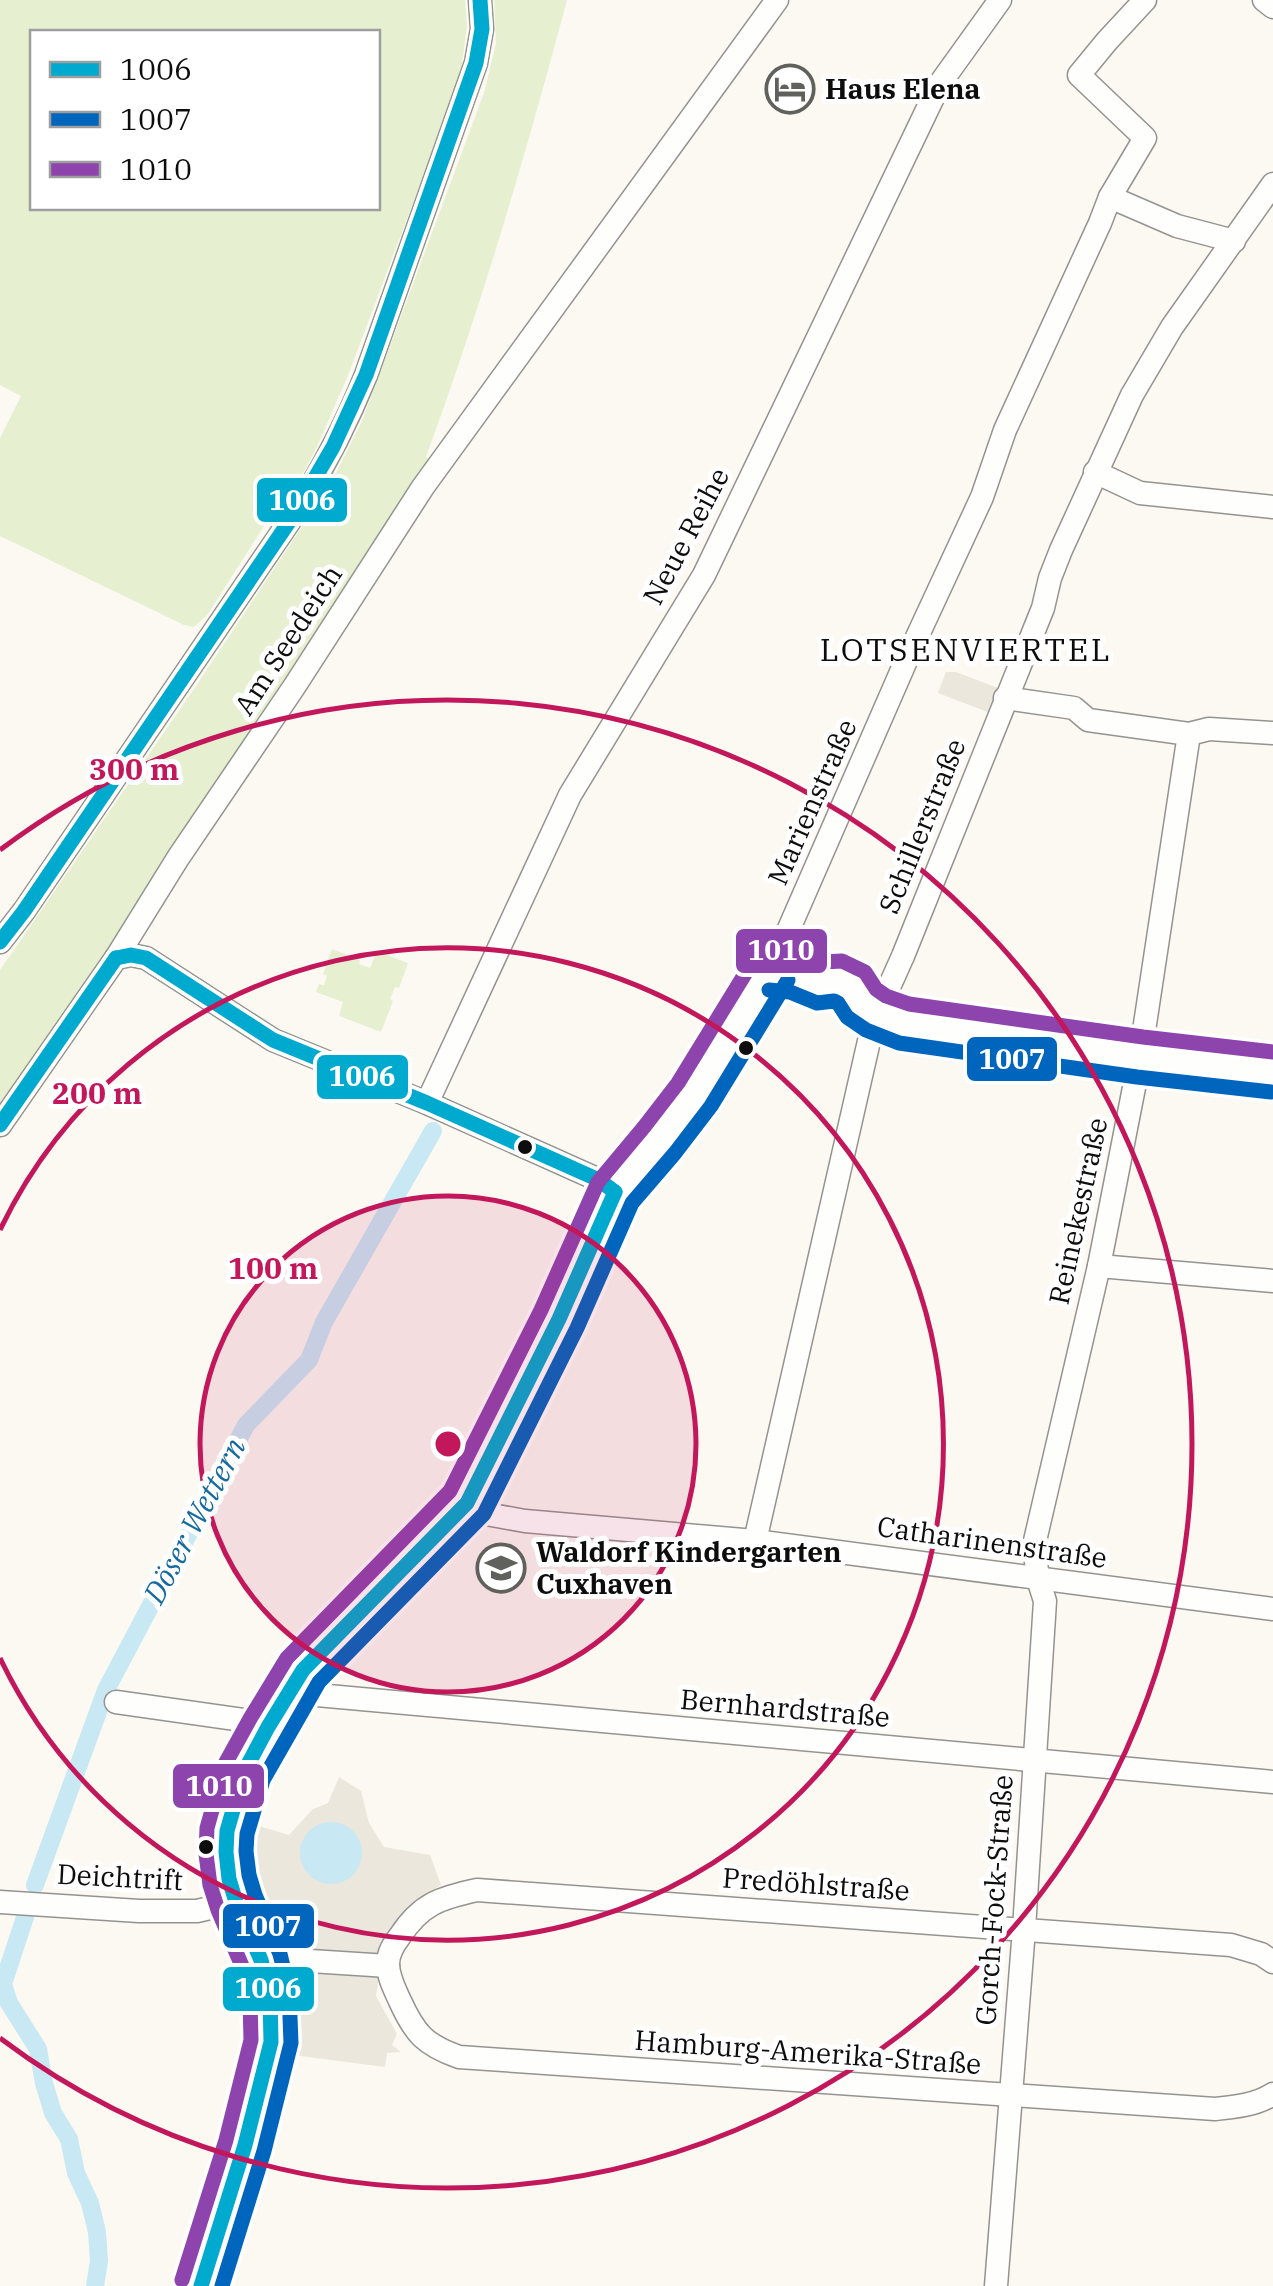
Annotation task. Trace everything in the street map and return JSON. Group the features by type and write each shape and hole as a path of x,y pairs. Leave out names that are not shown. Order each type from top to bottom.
{"street":[{"path":"0,942 293,516 331,453 366,375 476,64 482,28 480,0"},
{"name":"Am Seedeich","path":"0,1125 116,958 423,488 777,0"},
{"name":"Neue Reihe","path":"427,1103 570,795 704,575 936,92 1000,0"},
{"name":"Marienstraße","path":"201,2286 245,2145 271,2042 270,1996 261,1960 229,1879 227,1831 244,1772 268,1726 315,1656 467,1503 559,1319 615,1192 695,1094 772,970 905,662 982,497 1005,430 1110,197 1145,138 1079,74 1145,0"},
{"path":"1264,0 1273,7"},
{"name":"Schillerstraße","path":"755,1541 864,1064 869,1008 904,956 1043,608 1061,550 1132,395 1172,328 1234,241 1264,218 1273,184"},
{"path":"1110,197 1177,226 1234,241"},
{"path":"1096,472 1140,492 1273,506"},
{"path":"1005,698 1074,708 1088,720 1189,734 1209,729 1273,733"},
{"name":"Reinekestraße","path":"1038,1579 1034,1545 1099,1266 1140,1057 1189,734"},
{"path":"116,958 146,958 273,1040 427,1103 599,1180 615,1192"},
{"path":"772,970 795,972 821,983 837,980 853,988 869,1008 904,1024 1273,1072"},
{"path":"1099,1266 1273,1281"},
{"name":"Catharinenstraße","path":"467,1503 486,1514 524,1521 755,1541 1273,1609"},
{"name":"Gorch-Fock-Straße","path":"996,2286 1045,1601 1038,1579"},
{"name":"Bernhardstraße","path":"296,1681 317,1695 1273,1782"},
{"path":"116,1702 268,1726"},
{"name":"Predöhlstraße","path":"388,1966 390,1950 410,1920 426,1906 476,1890 1231,1945 1273,1962"},
{"name":"Deichtrift","path":"0,1902 196,1911 236,1902"},
{"path":"261,1960 388,1966"},
{"name":"Hamburg-Amerika-Straße","path":"388,1966 408,2018 418,2032 433,2048 460,2057 1215,2109 1240,2106 1273,2094"}],"green space":[{"path":"0,0 465,0 467,25 462,65 349,373 300,479 273,512 208,614 194,627 0,536 0,438 21,396 0,385"},
{"path":"494,0 567,0 502,230 426,457 434,461 0,1108 0,970 331,483 362,421 484,93 496,43"},
{"path":"332,949 370,968 377,951 408,963 399,988 395,987 390,999 393,1001 381,1032 339,1016 343,1002 316,992 319,984 324,985 327,976 323,974"}],"shaded area":[{"path":"946,672 998,688 990,713 938,693"},
{"path":"339,1777 361,1791 369,1823 384,1847 430,1855 441,1885 411,1905 386,1933 376,1996 397,2034 392,2045 401,2052 387,2053 385,2067 285,2054 291,1989 281,1988 240,1878 243,1826 252,1824 289,1835 313,1809 328,1803"}],"water":[{"path":"331,1822 353,1831 362,1853 353,1875 331,1884 309,1875 300,1853 309,1831"}],"waterway":[{"name":"Döser Wettern","path":"35,1885 106,1690 246,1425 309,1360 324,1322 433,1131"},
{"name":"Döser Wettern","path":"26,1914 3,1984 9,2003 38,2049 53,2113 69,2139 76,2173 90,2203 99,2261 95,2286"}],"transit line":[{"name":"1006","path":"0,942 293,516 333,447 366,375 476,63 482,29 480,0"},
{"name":"1010","path":"182,2280 226,2140 251,2040 250,1999 242,1966 210,1885 206,1854 207,1828 225,1764 287,1658 450,1491 541,1310 598,1182 678,1083 756,956 773,950 799,952 823,962 842,961 865,972 886,996 909,1004 1273,1052"},
{"name":"1006","path":"116,958 146,958 273,1040 427,1103 599,1180 615,1192"},
{"name":"1006","path":"0,1125 116,958"},
{"name":"1007","path":"222,2286 264,2151 291,2043 289,1991 280,1954 255,1895 246,1851 263,1780 319,1682 484,1514 577,1328 632,1203 711,1106 788,980"},
{"name":"1007","path":"769,990 790,992 817,1003 834,1001 847,1017 866,1030 899,1043 1271,1092"},
{"name":"1006","path":"201,2286 245,2145 271,2042 270,1996 261,1960 236,1902 226,1852 227,1831 244,1772 303,1670 467,1503 559,1319 615,1192"}],"place":[{"name":"Haus Elena","path":"790,89"},
{"name":"Waldorf Kindergarten Cuxhaven","path":"501,1568"}],"district":[{"name":"LOTSENVIERTEL","path":"966,650"}]}
